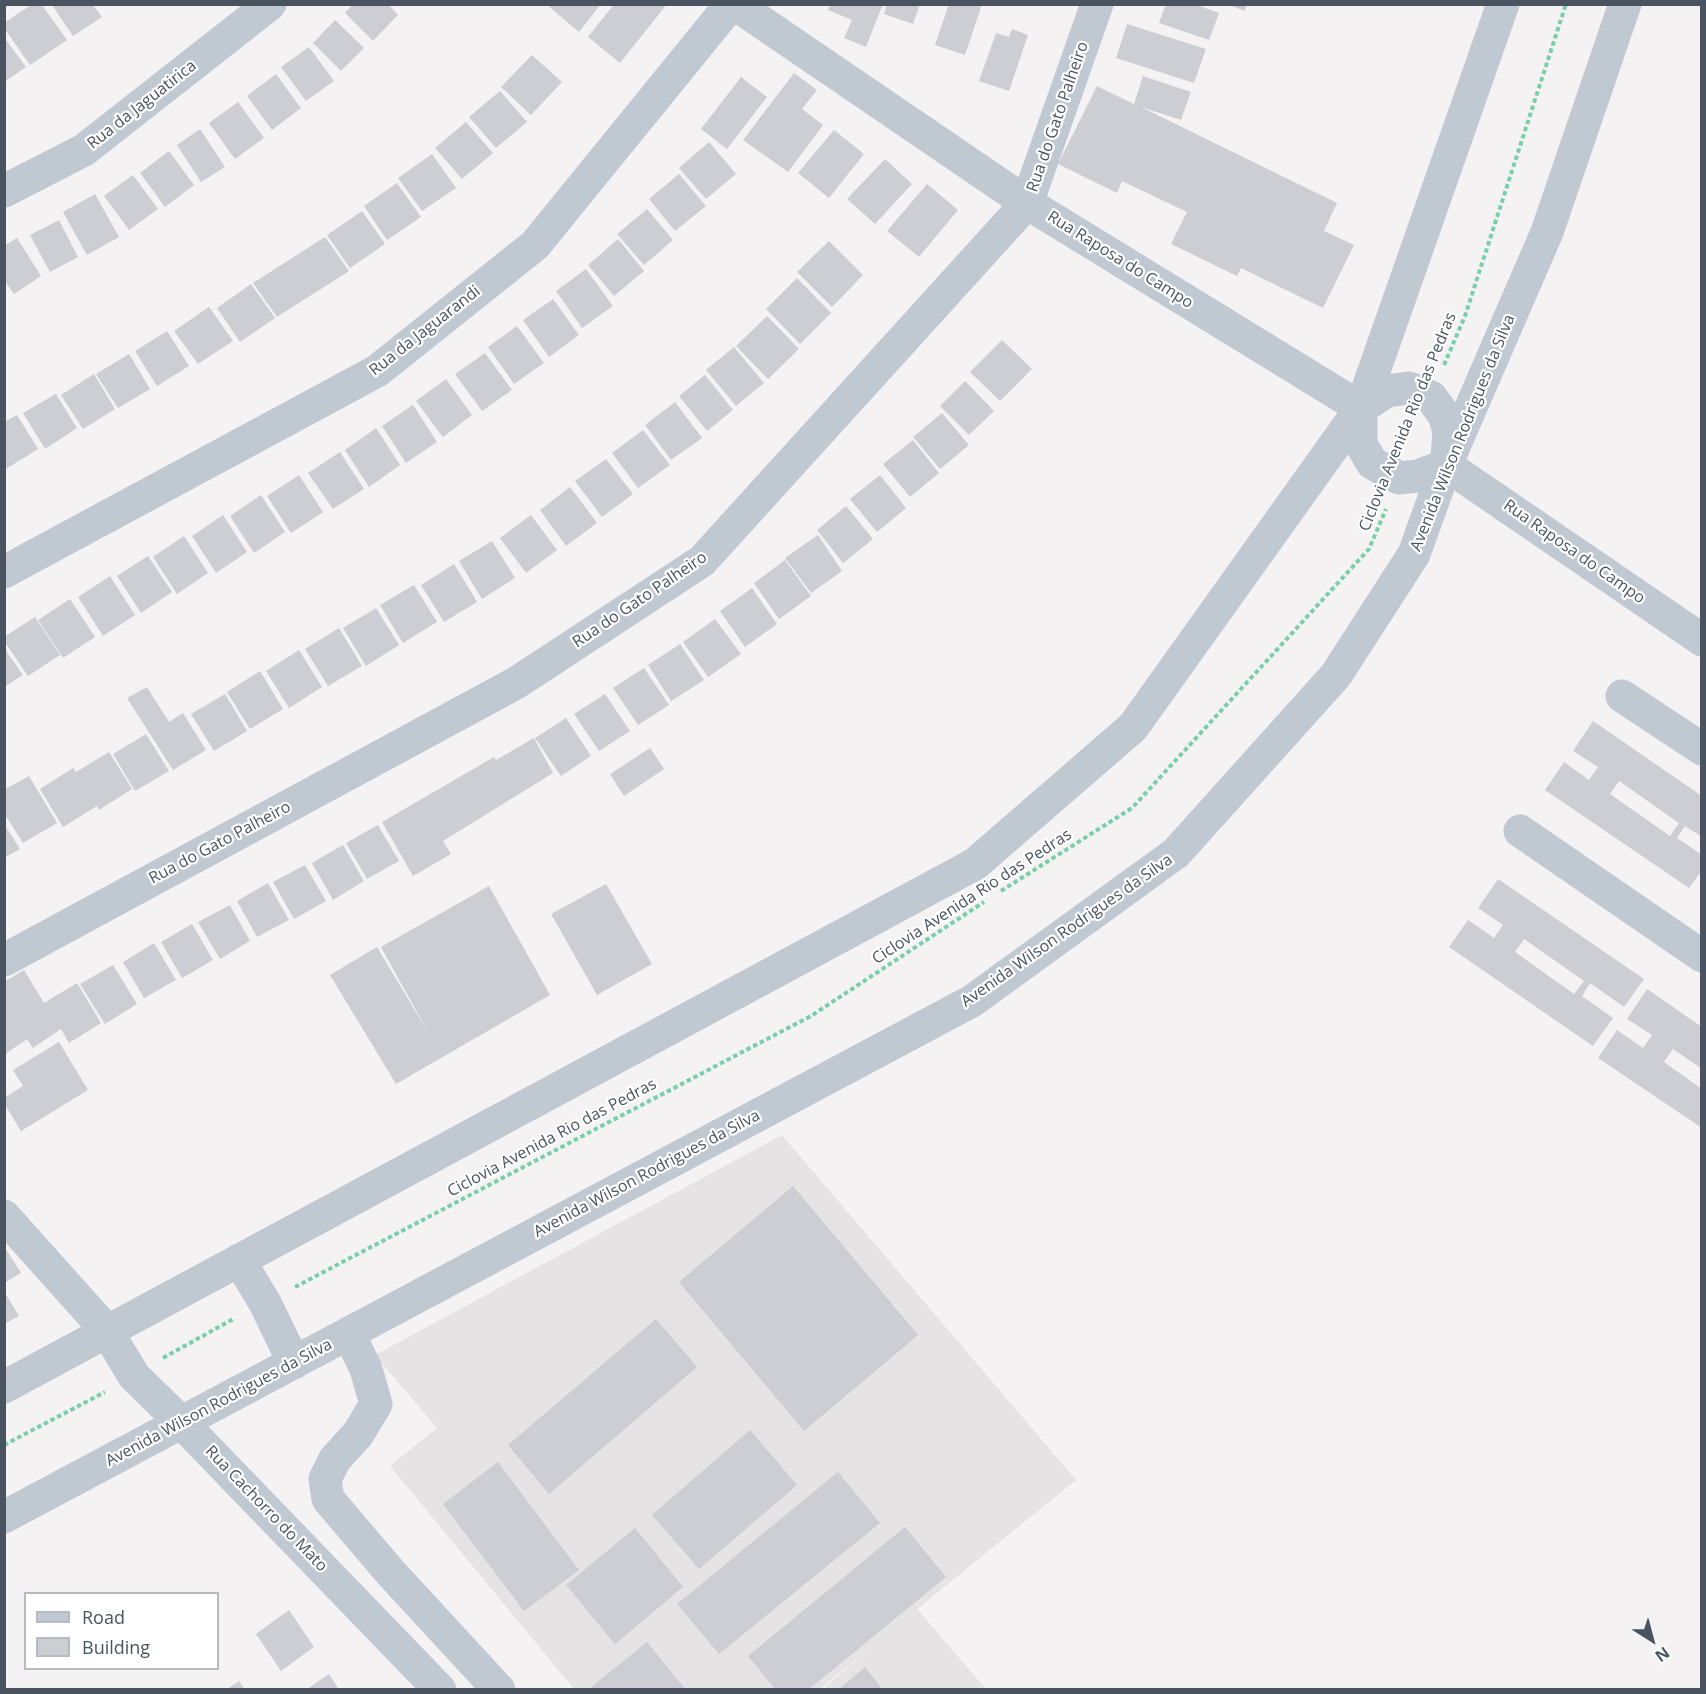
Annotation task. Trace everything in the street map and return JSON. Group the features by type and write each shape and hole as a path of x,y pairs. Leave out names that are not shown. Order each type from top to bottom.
{"street":[{"name":"Rua da Jaguatirica","path":"4,190 84,150 270,4"},
{"name":"Rua Raposa do Campo","path":"733,4 1027,204 1361,408"},
{"name":"Rua da Jaguarandi","path":"4,572 377,371 535,245 733,4"},
{"name":"Rua do Gato Palheiro","path":"4,960 516,683 702,561 1027,204 1098,4"},
{"path":"4,1387 975,864 1133,727 1361,408 1503,4"},
{"name":"Avenida Wilson Rodrigues da Silva","path":"4,1517 972,1001 1176,853 1336,675 1414,554 1446,465 1547,232 1625,4"},
{"path":"1409,388 1431,397 1444,415 1449,431 1446,465 1418,476 1399,478 1372,463 1361,444 1361,408 1387,391 1409,388"},
{"name":"Rua Raposa do Campo","path":"1446,465 1701,640"},
{"path":"1622,696 1701,749"},
{"path":"1520,831 1701,956"},
{"name":"Rua Cachorro do Mato","path":"4,1216 107,1331 134,1377 182,1423 440,1689"},
{"path":"239,1260 265,1303 294,1363"},
{"path":"349,1334 366,1369 376,1404 358,1434 335,1459 325,1479 327,1499 391,1573 499,1689"}],"path":[{"name":"Ciclovia Avenida Rio das Pedras","path":"1431,397 1465,316 1566,4"},
{"name":"Ciclovia Avenida Rio das Pedras","path":"997,894 1132,808 1369,549 1399,478"},
{"name":"Ciclovia Avenida Rio das Pedras","path":"4,1445 134,1377 183,1346 811,1016 988,900"}],"shaded area":[{"path":"782,1135 1076,1480 917,1609 986,1689 823,1689 875,1644 820,1689 574,1689 390,1466 437,1428 375,1355"}],"building":[{"path":"353,4 388,4 398,15 373,41 345,13"},
{"path":"546,4 601,4 579,32"},
{"path":"614,4 667,4 620,63 588,37"},
{"path":"830,4 883,4 866,47 844,38 852,20 828,10"},
{"path":"887,4 920,4 913,24 884,14"},
{"path":"949,4 982,4 965,55 935,45"},
{"path":"1166,4 1194,4 1219,13 1209,40 1159,23"},
{"path":"1226,4 1247,4 1245,11"},
{"path":"31,5 42,5 67,40 30,65 4,28 4,23"},
{"path":"52,5 93,5 102,17 73,36"},
{"path":"335,20 364,48 341,71 313,43"},
{"path":"1127,24 1206,49 1194,83 1116,58"},
{"path":"1012,29 1028,35 1009,91 979,81 996,33 1009,37"},
{"path":"4,37 26,67 4,82"},
{"path":"309,47 334,81 306,101 281,67"},
{"path":"532,55 562,82 531,115 501,87"},
{"path":"794,73 817,90 802,109 823,125 788,172 743,140"},
{"path":"276,74 301,108 272,130 247,96"},
{"path":"1143,76 1191,92 1181,120 1141,107 1337,203 1324,231 1354,245 1323,308 1241,268 1237,276 1171,244 1187,212 1122,181 1117,193 1058,164 1097,86 1134,104"},
{"path":"741,77 767,97 727,149 701,129"},
{"path":"500,91 527,122 496,148 469,117"},
{"path":"238,102 264,138 235,159 209,123"},
{"path":"466,122 493,153 462,179 435,148"},
{"path":"200,129 225,167 201,182 177,145"},
{"path":"834,130 864,154 829,198 798,173"},
{"path":"709,142 736,174 706,199 679,168"},
{"path":"169,151 194,185 165,207 140,173"},
{"path":"432,154 456,188 422,211 398,178"},
{"path":"885,159 912,184 875,224 847,199"},
{"path":"679,174 706,206 675,231 649,199"},
{"path":"133,175 158,209 129,230 104,196"},
{"path":"397,183 421,217 387,240 364,206"},
{"path":"927,184 958,210 919,257 887,231"},
{"path":"95,194 119,237 87,255 63,212"},
{"path":"647,209 673,240 644,265 617,234"},
{"path":"362,211 385,244 350,268 327,235"},
{"path":"59,220 78,257 50,272 30,235"},
{"path":"325,237 349,271 277,317 253,283"},
{"path":"17,238 41,276 14,294 4,280 4,246"},
{"path":"618,239 644,271 614,296 588,265"},
{"path":"829,241 863,275 832,307 797,272"},
{"path":"586,269 613,306 582,328 556,291"},
{"path":"797,278 831,313 800,344 766,309"},
{"path":"251,284 275,318 240,342 217,308"},
{"path":"553,299 579,335 549,357 523,320"},
{"path":"209,307 233,341 198,364 174,331"},
{"path":"767,316 799,349 768,379 736,346"},
{"path":"517,326 544,363 514,384 488,347"},
{"path":"167,331 189,366 157,386 135,351"},
{"path":"1002,340 1032,369 1000,401 970,372"},
{"path":"734,347 764,383 736,406 706,370"},
{"path":"485,353 512,390 482,411 455,374"},
{"path":"129,354 150,389 118,408 96,374"},
{"path":"94,374 115,409 83,429 61,395"},
{"path":"705,375 733,410 707,431 679,396"},
{"path":"446,379 472,415 443,437 416,401"},
{"path":"965,381 994,411 969,435 940,406"},
{"path":"56,394 77,428 45,449 23,413"},
{"path":"675,402 702,438 671,460 645,425"},
{"path":"413,405 437,442 406,463 382,426"},
{"path":"942,413 969,445 940,469 913,437"},
{"path":"17,415 38,449 6,469 4,422"},
{"path":"376,428 400,465 369,487 345,450"},
{"path":"643,430 670,465 638,488 612,453"},
{"path":"913,440 939,473 910,497 883,464"},
{"path":"340,452 364,489 333,509 308,473"},
{"path":"606,459 633,494 602,517 575,481"},
{"path":"299,475 323,512 291,533 267,496"},
{"path":"880,475 906,508 877,532 850,499"},
{"path":"570,487 597,523 566,546 540,510"},
{"path":"261,495 285,532 254,553 230,516"},
{"path":"846,506 873,539 843,563 817,530"},
{"path":"223,515 247,552 216,573 192,536"},
{"path":"531,515 557,550 526,573 500,538"},
{"path":"818,535 842,571 811,593 785,558"},
{"path":"184,536 208,573 177,594 153,557"},
{"path":"492,541 515,578 482,599 459,561"},
{"path":"148,556 172,592 141,613 117,576"},
{"path":"785,560 811,596 779,619 754,583"},
{"path":"454,564 477,602 444,622 421,585"},
{"path":"110,576 135,615 103,636 78,597"},
{"path":"414,585 437,622 403,643 380,605"},
{"path":"752,588 777,624 745,647 720,611"},
{"path":"70,599 95,637 63,658 38,620"},
{"path":"376,608 399,645 366,666 343,628"},
{"path":"35,617 60,655 28,676 4,641 4,637"},
{"path":"715,619 741,654 708,677 683,642"},
{"path":"339,628 362,666 328,686 305,649"},
{"path":"680,644 704,680 671,701 648,665"},
{"path":"4,648 23,675 4,687"},
{"path":"299,650 322,687 289,708 266,671"},
{"path":"644,668 669,705 638,725 613,688"},
{"path":"260,671 283,709 250,729 227,692"},
{"path":"147,687 169,722 183,713 206,750 173,770 127,698"},
{"path":"225,694 247,731 214,751 191,714"},
{"path":"605,694 630,731 599,751 574,714"},
{"path":"566,718 591,756 561,776 535,738"},
{"path":"1593,721 1702,796 1702,837 1685,826 1677,838 1702,855 1702,870 1689,888 1545,790 1564,762 1589,780 1598,767 1573,751","holes":["1619,781 1679,823 1670,836 1610,794"]},
{"path":"146,734 169,771 135,791 113,754"},
{"path":"534,738 553,773 443,841 451,854 413,876 382,822 494,757 496,760"},
{"path":"650,748 664,769 624,796 610,774"},
{"path":"109,752 132,789 99,810 97,806 63,827 40,789 73,768 76,772"},
{"path":"29,776 57,823 23,843 4,813 4,790"},
{"path":"4,824 20,849 4,858"},
{"path":"378,825 399,861 367,879 346,843"},
{"path":"343,845 364,881 333,900 312,863"},
{"path":"305,865 326,901 294,919 273,882"},
{"path":"1498,879 1644,979 1624,1007 1590,983 1582,996 1613,1018 1593,1046 1449,947 1468,920 1494,938 1503,925 1478,908","holes":["1524,939 1584,981 1574,994 1515,952"]},
{"path":"268,883 289,920 257,937 237,901"},
{"path":"606,884 652,964 597,995 551,914"},
{"path":"489,886 550,995 396,1084 330,975 377,947 429,1034 381,947"},
{"path":"230,905 250,941 220,959 198,922"},
{"path":"192,924 213,960 182,978 161,942"},
{"path":"154,943 176,980 144,998 123,962"},
{"path":"113,965 137,1004 105,1024 80,984"},
{"path":"24,970 44,1003 77,983 101,1023 69,1043 61,1029 33,1048 27,1039 4,1055 4,982"},
{"path":"1647,989 1702,1027 1702,1069 1673,1049 1664,1062 1702,1089 1702,1128 1598,1058 1617,1030 1643,1048 1652,1035 1627,1019"},
{"path":"59,1042 88,1090 21,1131 4,1103 4,1098 23,1086 13,1070"},
{"path":"793,1186 918,1335 804,1431 679,1282"},
{"path":"4,1246 21,1273 4,1283"},
{"path":"7,1296 19,1316 4,1324 4,1298"},
{"path":"656,1319 697,1367 549,1494 508,1445"},
{"path":"750,1430 797,1485 699,1569 652,1515"},
{"path":"498,1462 579,1570 524,1611 443,1504"},
{"path":"838,1472 880,1523 719,1654 677,1604"},
{"path":"905,1527 946,1577 808,1690 776,1690 748,1656"},
{"path":"635,1528 683,1587 615,1644 566,1585"},
{"path":"289,1610 314,1647 281,1671 256,1634"},
{"path":"647,1642 686,1690 591,1690 590,1688"},
{"path":"865,1667 883,1690 838,1690"},
{"path":"329,1674 339,1690 306,1690"},
{"path":"239,1681 245,1690 226,1690"}]}
